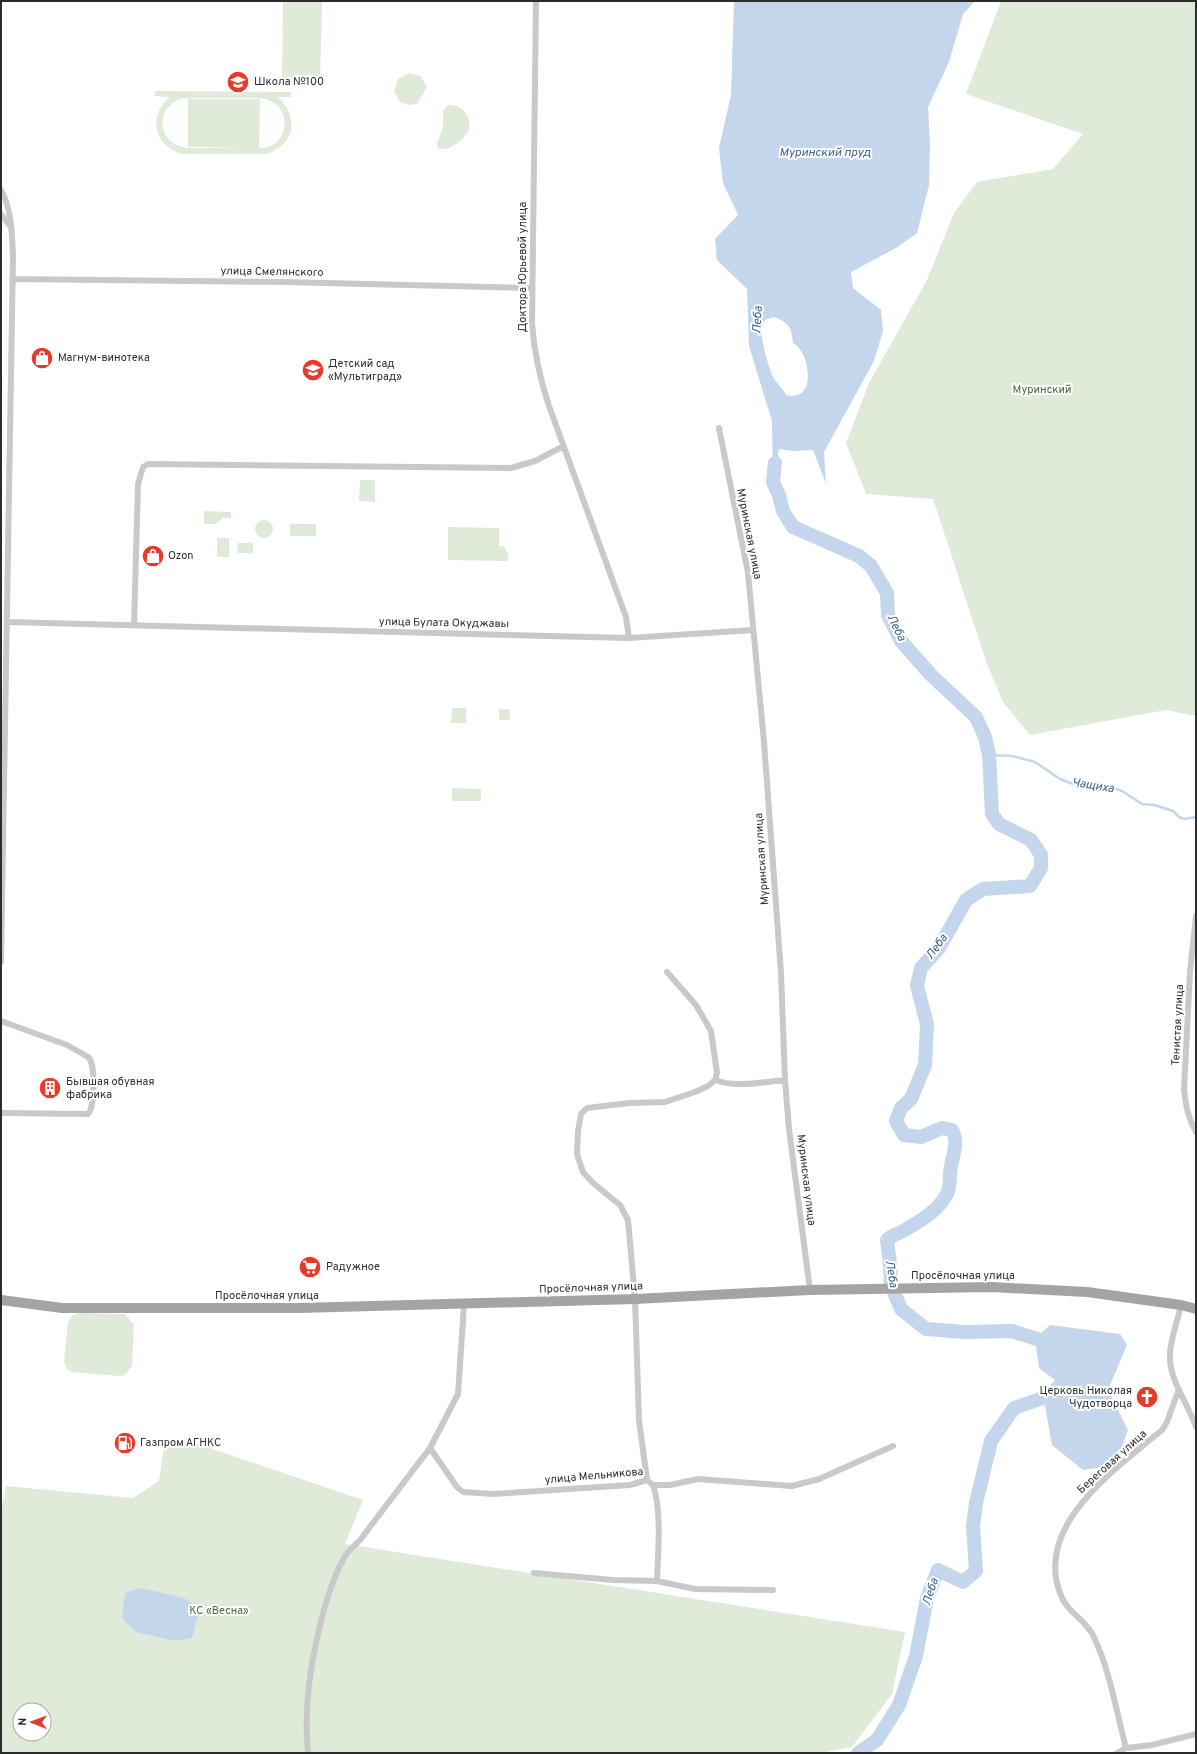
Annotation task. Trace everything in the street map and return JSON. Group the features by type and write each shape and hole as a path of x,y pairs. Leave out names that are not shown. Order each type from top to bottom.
{"main road":[{"name":"Просёлочная улица","path":"1,1300 69,1308 299,1308 464,1305 635,1299 810,1290 992,1287 1087,1292 1196,1309"}],"street":[{"name":"Доктора Юрьевой улица","path":"536,1 532,288 532,323 536,360 542,385 562,447 626,617 629,638"},
{"path":"1,192 11,228 12,279 1,962"},
{"path":"1,214 11,228"},
{"name":"улица Смелянского","path":"12,279 284,282 532,288"},
{"name":"Муринская улица","path":"718,428 748,573 764,742 781,973 785,1080 789,1129 810,1290"},
{"path":"134,625 138,484 143,467 148,464 511,468 535,461 562,447"},
{"name":"улица Булата Окуджавы","path":"7,622 629,638 753,630"},
{"name":"Тенистая улица","path":"1196,916 1190,972 1184,1090 1189,1120 1196,1132"},
{"path":"647,1480 639,1420 635,1299 628,1220 620,1205 582,1172 577,1154 578,1131 582,1114 587,1108 630,1103 665,1102 702,1089 715,1080 717,1073 712,1031 696,1004 667,972"},
{"path":"1,1021 67,1045 91,1059 93,1067 92,1106 88,1114 1,1113"},
{"path":"715,1080 722,1083 746,1084 785,1080"},
{"path":"308,1753 306,1713 311,1667 325,1609 338,1572 348,1552 360,1540 430,1448 458,1394 464,1305"},
{"path":"1181,1306 1170,1356 1170,1366 1196,1426"},
{"name":"Береговая улица","path":"1126,1748 1100,1651 1085,1623 1065,1605 1057,1584 1055,1563 1057,1548 1063,1532 1086,1497 1162,1430 1167,1422 1179,1389"},
{"name":"улица Мельникова","path":"430,1448 457,1487 463,1492 501,1494 630,1485 647,1480 653,1485 670,1485 698,1479 792,1486 819,1479 893,1446"},
{"path":"653,1485 656,1493 658,1529 657,1581"},
{"path":"534,1573 613,1580 657,1581 695,1590 773,1590"},
{"path":"1117,1753 1126,1748 1152,1745 1196,1734"}],"green space":[{"path":"283,1 322,1 320,84 282,83"},
{"name":"Муринский","path":"1001,1 1196,1 1196,716 1166,710 1030,735 1003,702 987,664 933,499 866,494 846,443 869,383 927,280 954,213 977,182 1053,169 1083,134 966,94"},
{"path":"409,73 421,76 427,87 417,104 408,105 400,102 394,91 398,79"},
{"path":"155,91 291,92 291,97 278,97 285,105 289,113 291,130 283,145 266,154 181,154 164,144 159,137 157,129 156,121 158,112 170,97 155,96","holes":["183,98 260,98 270,101 278,106 285,121 281,137 274,144 265,148 188,148 178,145 170,140 165,133 163,117 167,109 173,103"]},
{"path":"188,99 260,99 259,148 188,147"},
{"path":"448,105 458,107 465,112 469,120 469,130 452,147 438,149 437,143 442,131 443,111"},
{"path":"360,480 375,480 375,502 359,501"},
{"path":"204,511 231,512 231,518 223,518 216,524 204,524"},
{"path":"260,520 268,520 273,525 271,536 268,538 260,538 255,533 255,525"},
{"path":"290,524 316,524 316,536 290,536"},
{"path":"448,527 499,528 499,546 504,546 508,555 508,561 448,560"},
{"path":"217,538 229,538 229,557 217,557"},
{"path":"238,543 253,543 253,553 237,553"},
{"path":"452,708 466,708 466,723 451,723"},
{"path":"499,709 510,709 510,720 499,720"},
{"path":"452,788 481,789 481,801 452,801"},
{"path":"78,1313 125,1314 134,1325 132,1366 125,1375 119,1376 72,1372 67,1369 64,1361 68,1323 72,1316"},
{"name":"КС «Весна»","path":"165,1439 195,1443 363,1500 345,1544 905,1632 892,1694 852,1747 820,1753 1,1753 1,1511 6,1486 133,1498 159,1481"}],"water":[{"name":"Муринский пруд","path":"734,1 975,1 963,14 949,62 928,107 930,144 929,185 917,233 896,248 851,272 853,288 881,310 883,331 874,361 824,452 826,484 813,450 794,451 779,449 773,482 772,421 749,346 747,289 717,260 715,239 738,215 723,183 719,148 731,95","holes":["774,317 783,321 789,326 793,343 799,348 804,356 807,366 807,385 803,392 796,396 786,395 775,380 765,353 761,330 763,323"]},
{"path":"1050,1325 1120,1334 1127,1345 1108,1390 1128,1430 1120,1452 1098,1468 1083,1470 1052,1445 1043,1395 1055,1380 1039,1368 1035,1339"},
{"path":"141,1588 184,1598 200,1608 192,1638 176,1641 136,1632 122,1618 125,1593"}],"waterway":[{"name":"Леба","path":"775,463 773,482 779,495 783,511 793,527 859,556 871,566 887,593 888,615 901,641 931,675 976,717 985,737 989,755 992,814 999,824 1031,840 1041,855 1041,868 1030,886 983,889 966,900 939,948 921,968 917,986 927,1024 925,1065 911,1099 901,1108 896,1121 904,1135 921,1137 942,1128 952,1130 955,1139 955,1148 950,1169 949,1187 947,1194 939,1206 922,1220 887,1240 891,1285 901,1309 926,1329 965,1332 1012,1331 1040,1340 1050,1348"},
{"name":"Чащиха","path":"989,755 1012,756 1035,762 1060,779 1073,784 1107,786 1122,791 1142,804 1154,805 1173,811 1179,817 1184,819 1196,817"},
{"name":"Леба","path":"858,1753 877,1740 899,1705 916,1656 927,1598 938,1570 963,1582 976,1571 973,1526 976,1503 991,1441 1014,1408 1052,1395 1058,1388"}],"place":[{"name":"Школа №100","path":"238,82"},
{"name":"Магнум-винотека","path":"42,358"},
{"name":"Детский сад «Мультиград»","path":"313,370"},
{"name":"Ozon","path":"153,556"},
{"name":"Бывшая обувная фабрика","path":"50,1088"},
{"name":"Радужное","path":"310,1267"},
{"name":"Церковь Николая Чудотворца","path":"1147,1397"},
{"name":"Газпром АГНКС","path":"125,1443"}]}
